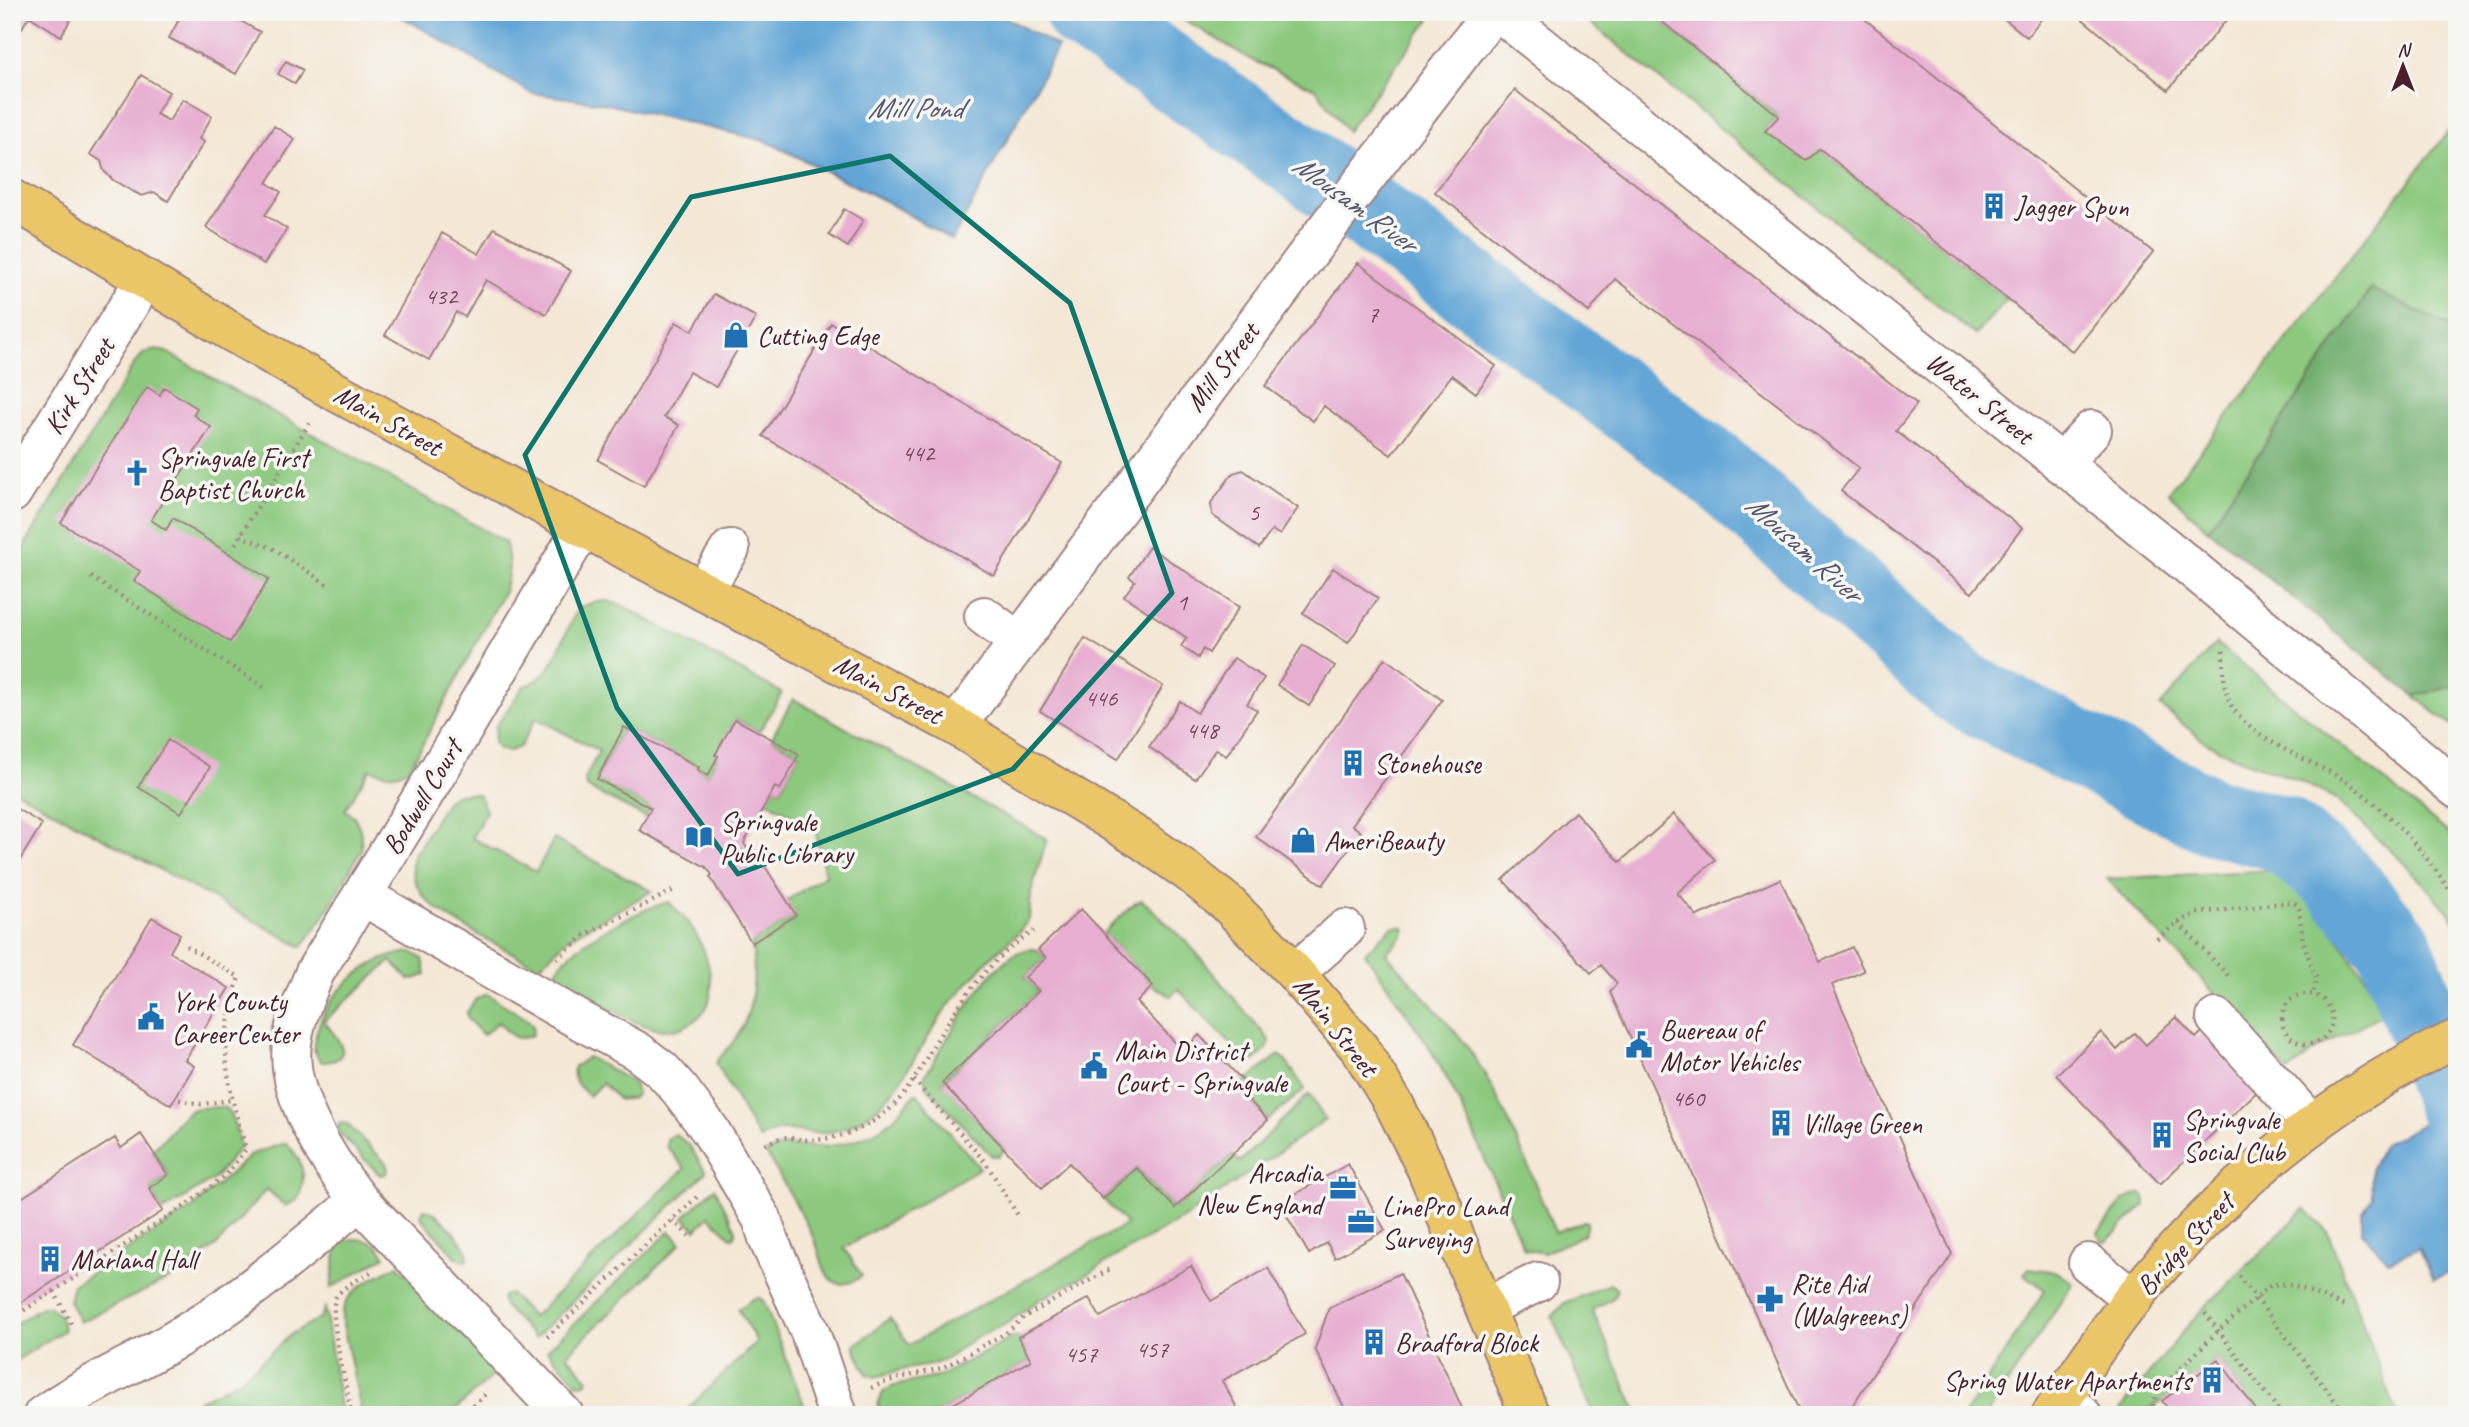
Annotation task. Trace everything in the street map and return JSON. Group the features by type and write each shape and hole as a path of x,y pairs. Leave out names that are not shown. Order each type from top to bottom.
{"main road":[{"name":"Main Street","path":"12,200 331,389 956,726 1141,839 1187,871 1228,904 1295,973 1360,1049 1395,1106 1426,1168 1530,1415"},
{"name":"Bridge Street","path":"2065,1409 2106,1334 2165,1261 2227,1197 2321,1118 2395,1069 2457,1039"}],"street":[{"name":"Mill Street","path":"956,726 1371,169 1493,12"},
{"name":"Water Street","path":"1499,12 2188,565 2457,789"},
{"name":"Kirk Street","path":"12,493 145,279"},
{"path":"2061,464 2092,430"},
{"name":"Bodwell Court","path":"564,1415 358,1199 335,1170 317,1140 295,1077 291,1045 300,1010 315,972 583,527"},
{"path":"703,591 730,549"},
{"path":"984,616 1020,642"},
{"path":"363,896 637,1051 662,1070 710,1130 762,1219 769,1241 810,1332 852,1403"},
{"path":"1295,973 1345,929"},
{"path":"2216,1018 2321,1118"},
{"path":"43,1415 68,1397 186,1334 239,1299 358,1199"},
{"path":"2088,1263 2133,1299"},
{"path":"1486,1307 1538,1282"}],"path":[{"path":"235,544 331,389"},
{"path":"240,536 274,549 328,585"},
{"path":"91,577 265,688"},
{"path":"2223,649 2224,678 2230,704 2250,726 2276,746 2327,769 2376,804 2409,835 2457,901"},
{"path":"526,990 585,935 676,889"},
{"path":"2157,940 2178,922 2197,913 2290,902 2299,909 2303,941 2316,978 2313,996"},
{"path":"2178,922 2233,982"},
{"path":"12,1318 188,1204 226,1175 246,1149 232,1100 225,1059 225,1040 239,977 185,944"},
{"path":"2303,995 2313,996 2326,1003 2332,1015 2330,1028 2323,1042 2298,1043 2287,1035 2282,1023 2283,1010 2291,1000 2303,995"},
{"path":"2271,1022 2282,1023"},
{"path":"914,1080 986,1163 1020,1217"},
{"path":"179,1100 201,1104 232,1100"},
{"path":"673,1220 689,1236"},
{"path":"352,1415 334,1321 334,1301 348,1287 407,1249"},
{"path":"852,1403 887,1381 942,1368 1006,1333 1024,1317 1112,1268"},
{"path":"2239,1276 2346,1415"},
{"path":"2153,1406 2156,1393 2218,1331 2270,1286 2283,1283 2344,1306"},
{"path":"54,1291 72,1326"},
{"path":"2205,1313 2282,1415"},
{"path":"463,1415 471,1408 477,1415"}],"highlighted area":[{"path":"890,156 1070,303 1172,593 1013,769 738,874 617,708 525,455 691,197"}],"green space":[{"path":"1171,12 1435,12 1347,131 1316,89 1254,61"},
{"path":"1577,12 1650,12 1779,116 1766,130 1820,149 2007,299 1975,335"},
{"path":"2457,120 2457,330 2371,289 2208,529 2168,493"},
{"path":"2371,289 2457,330 2457,685 2414,696 2208,529"},
{"path":"156,350 166,352 505,542 507,548 508,572 504,591 411,766 392,774 370,769 345,810 354,816 360,829 362,849 322,919 302,947 12,789 12,567 134,364 144,353"},
{"path":"608,601 623,606 782,693 759,732 736,719 708,776 698,770 699,767 624,727 597,778 651,808 646,818 586,787 585,779 599,751 536,718 520,747 507,752 494,743 496,726 524,686 544,674 579,608 594,602"},
{"path":"2216,643 2457,840 2457,925 2448,911 2407,866 2336,799 2298,780 2237,758 2208,744 2160,706"},
{"path":"2457,685 2457,730 2414,696"},
{"path":"793,699 1047,839 1031,892 1029,919 947,1007 887,1099 870,1114 840,1129 818,1133 783,1130 759,1139 716,1063 741,1030 750,1006 754,981 752,943 795,915 786,901 825,875 815,829 767,801 775,787 780,790 799,754 771,739"},
{"path":"458,794 479,795 486,811 472,838 536,872 554,839 652,891 567,939 539,967 494,943 458,923 430,903 419,890 413,872 412,858 448,799"},
{"path":"2275,870 2318,909 2388,1011 2317,1049 2288,1072 2107,879"},
{"path":"1142,900 1187,942 1270,1041 1267,1049 1254,1061 1242,1056 1178,989 1171,996 1153,986 1103,933 1135,903"},
{"path":"669,902 697,936 710,974 709,1000 704,1011 692,1022 673,1030 652,1028 623,1016 554,975 573,952 605,930 640,912"},
{"path":"1402,926 1405,929 1402,937 1386,953 1465,1043 1479,1065 1515,1135 1555,1232 1584,1221 1587,1222 1584,1235 1544,1253 1524,1249 1450,1084 1428,1045 1365,953 1392,927"},
{"path":"1031,949 1038,950 1046,958 1025,977 1039,991 942,1082 1005,1149 999,1156 992,1156 928,1088 925,1075 985,982 1000,965 1016,954"},
{"path":"412,952 423,959 426,975 410,980 391,961 324,1021 338,1040 342,1052 340,1057 322,1062 316,1054 314,1042 324,1013 332,1000 354,976 368,967 382,960"},
{"path":"487,994 528,1020 533,1026 532,1035 516,1038 498,1022 483,1035 468,1019 467,1012 476,999"},
{"path":"1279,1055 1305,1089 1268,1120 1237,1088"},
{"path":"588,1057 634,1083 637,1093 633,1098 619,1100 602,1083 589,1096 577,1083 573,1072 574,1067"},
{"path":"916,1093 980,1168 844,1248 862,1276 847,1283 837,1283 826,1272 806,1222 766,1153 785,1146 835,1145 867,1136 894,1118"},
{"path":"1309,1094 1325,1120 1184,1218 1042,1298 1006,1324 973,1339 946,1359 931,1365 875,1377 867,1374 855,1345 890,1318 909,1345 1127,1224 1103,1199 1137,1168 1175,1208 1232,1154 1240,1162"},
{"path":"197,1108 226,1108 229,1113 240,1147 215,1178 163,1211 149,1188 168,1175 152,1150 189,1112"},
{"path":"340,1123 347,1124 386,1163 388,1170 385,1174 380,1175 339,1133 337,1128"},
{"path":"675,1134 689,1145 706,1172 535,1338 503,1305 503,1296 510,1294 533,1317 685,1168 667,1147 667,1139"},
{"path":"286,1143 292,1149 302,1170 302,1184 297,1200 285,1206 267,1189 217,1245 176,1276 80,1322 69,1301 73,1285 191,1209 252,1154"},
{"path":"715,1188 736,1230 734,1237 709,1216 696,1230 684,1217"},
{"path":"2140,1193 2145,1196 2145,1205 2106,1242 2101,1241 2098,1232 2124,1200"},
{"path":"424,1209 437,1216 457,1237 468,1258 465,1261 457,1258 422,1219"},
{"path":"2305,1209 2327,1231 2398,1415 2260,1415 2218,1359 2161,1402 2149,1409 2125,1415 2120,1410 2195,1317"},
{"path":"670,1231 681,1243 567,1355 588,1379 586,1383 578,1384 547,1350"},
{"path":"352,1239 371,1242 379,1247 385,1256 331,1288 337,1246"},
{"path":"398,1265 495,1369 496,1372 450,1415 362,1415 342,1320 343,1309 347,1300 361,1286"},
{"path":"2029,1268 2057,1272 2073,1283 1987,1415 1964,1415 2045,1290 2024,1274"},
{"path":"1610,1284 1617,1289 1613,1298 1592,1310 1638,1415 1594,1415 1552,1317 1564,1303"},
{"path":"755,1298 764,1302 808,1415 681,1415 757,1342 738,1309"},
{"path":"48,1306 59,1315 64,1330 12,1363 12,1326 40,1308"},
{"path":"325,1308 341,1415 243,1415 189,1406 241,1379 293,1333 321,1317"},
{"path":"1018,1337 1031,1360 934,1415 880,1415 878,1402 884,1391 894,1386 940,1376"}],"water":[{"name":"Mill Pond","path":"394,12 996,12 1058,47 952,240 885,201 766,141 603,103 531,93"},
{"path":"2457,1106 2457,1268 2434,1279 2419,1247 2389,1261 2362,1233 2362,1213 2372,1198 2371,1168 2384,1144"}],"building":[{"path":"12,12 75,12 61,36 29,16 12,45"},
{"path":"183,12 224,12 260,32 236,74 169,38"},
{"name":"Jagger Spun","path":"1650,12 1856,12 2153,252 2073,352 1820,149 1806,161 1765,131 1779,116"},
{"path":"1996,12 2042,12 2045,14 2027,37"},
{"path":"2074,12 2233,12 2168,90"},
{"path":"286,61 303,70 295,84 278,74"},
{"path":"141,75 169,92 156,114 169,121 183,99 212,116 199,139 204,142 168,201 154,192 142,196 113,180 104,171 101,161 90,154"},
{"path":"1515,90 1917,404 1896,431 2022,528 1972,593 1841,491 1859,468 1615,279 1589,312 1435,192"},
{"path":"274,126 295,139 267,183 281,192 265,215 287,229 264,264 206,227"},
{"path":"844,209 863,220 848,247 829,235"},
{"path":"494,228 571,271 546,314 486,280 465,317 456,312 429,360 385,335 442,233 479,254"},
{"path":"1358,263 1496,366 1476,393 1452,375 1391,455 1324,406 1313,421 1265,386"},
{"path":"714,294 756,317 716,387 689,372 664,417 679,425 644,486 598,460 676,322 692,331"},
{"path":"831,323 1062,463 994,576 763,436"},
{"name":"Springvale First Baptist Church","path":"147,387 160,395 164,387 197,408 193,415 211,427 151,520 166,530 173,518 269,579 230,642 134,581 140,571 61,523"},
{"path":"1243,470 1298,508 1280,535 1272,530 1259,548 1212,515 1211,503 1233,473"},
{"path":"1149,547 1239,607 1209,653 1203,649 1198,658 1181,646 1187,638 1124,596 1135,581 1129,577"},
{"path":"1333,568 1378,598 1348,643 1303,613"},
{"path":"1085,638 1163,686 1118,759 1040,711"},
{"path":"1303,645 1335,666 1309,706 1277,685"},
{"path":"1234,658 1264,678 1247,704 1257,710 1226,756 1216,749 1195,779 1149,747 1180,701 1197,713"},
{"name":"Stonehouse","path":"1385,658 1442,700 1352,825 1361,832 1323,885 1256,837"},
{"name":"Springvale Public Library","path":"735,719 799,754 780,790 775,787 744,843 749,852 754,849 796,915 752,943 706,867 639,830 651,808 597,779 624,727 699,767 698,770 708,776 718,756 715,755"},
{"path":"168,740 210,767 181,813 138,787"},
{"path":"12,806 42,824 18,863 12,859"},
{"name":"Village Green","path":"1575,812 1620,862 1674,814 1715,860 1677,893 1697,916 1780,879 1820,962 1852,947 1864,971 1832,985 1952,1254 1846,1415 1801,1415 1610,992 1617,983 1601,965 1591,973 1503,880"},
{"name":"Main District Court - Springvale","path":"1081,909 1153,986 1137,1002 1183,1051 1199,1035 1244,1082 1237,1088 1268,1120 1175,1208 1137,1168 1103,1199 1069,1163 1042,1188 942,1083 1039,991 1025,977 1046,958 1038,950"},
{"name":"York County CareerCenter","path":"152,917 180,934 170,952 229,988 185,1060 194,1066 171,1105 73,1045"},
{"name":"Springvale Social Club","path":"2176,1017 2196,1038 2207,1027 2263,1086 2160,1184 2056,1075 2101,1032 2117,1050 2135,1033 2146,1045"},
{"name":"Marland Hall","path":"141,1134 168,1175 149,1188 163,1211 12,1308 12,1204 115,1138 121,1148"},
{"path":"1348,1164 1385,1230 1335,1258 1327,1243 1309,1254 1284,1211 1289,1208 1285,1200"},
{"path":"1191,1266 1211,1301 1268,1268 1305,1334 1222,1381 1241,1415 934,1415 1031,1360 1018,1337 1089,1298 1100,1317"},
{"name":"Bradford Block","path":"1400,1273 1465,1415 1348,1415 1315,1349 1329,1308"},
{"name":"Spring Water Apartments","path":"2218,1359 2260,1415 2173,1415 2162,1401"}],"waterway":[{"name":"Mousam River","path":"1083,12 1297,159 1713,467 1960,688 2211,816 2282,834 2333,874 2394,945 2457,1110"}],"place":[{"name":"Jagger Spun","path":"1994,206"},
{"name":"Cutting Edge","path":"736,335"},
{"name":"Springvale First Baptist Church","path":"137,473"},
{"name":"Stonehouse","path":"1353,763"},
{"name":"Springvale Public Library","path":"699,837"},
{"name":"AmeriBeauty","path":"1303,840"},
{"name":"York County CareerCenter","path":"151,1017"},
{"name":"Buereau of Motor Vehicles","path":"1639,1045"},
{"name":"Main District Court - Springvale","path":"1094,1066"},
{"name":"Village Green","path":"1781,1123"},
{"name":"Springvale Social Club","path":"2162,1135"},
{"name":"Arcadia New England","path":"1343,1188"},
{"name":"LinePro Land Surveying","path":"1361,1222"},
{"name":"Marland Hall","path":"50,1259"},
{"name":"Rite Aid (Walgreens)","path":"1770,1299"},
{"name":"Bradford Block","path":"1374,1342"},
{"name":"Spring Water Apartments","path":"2212,1380"}]}
